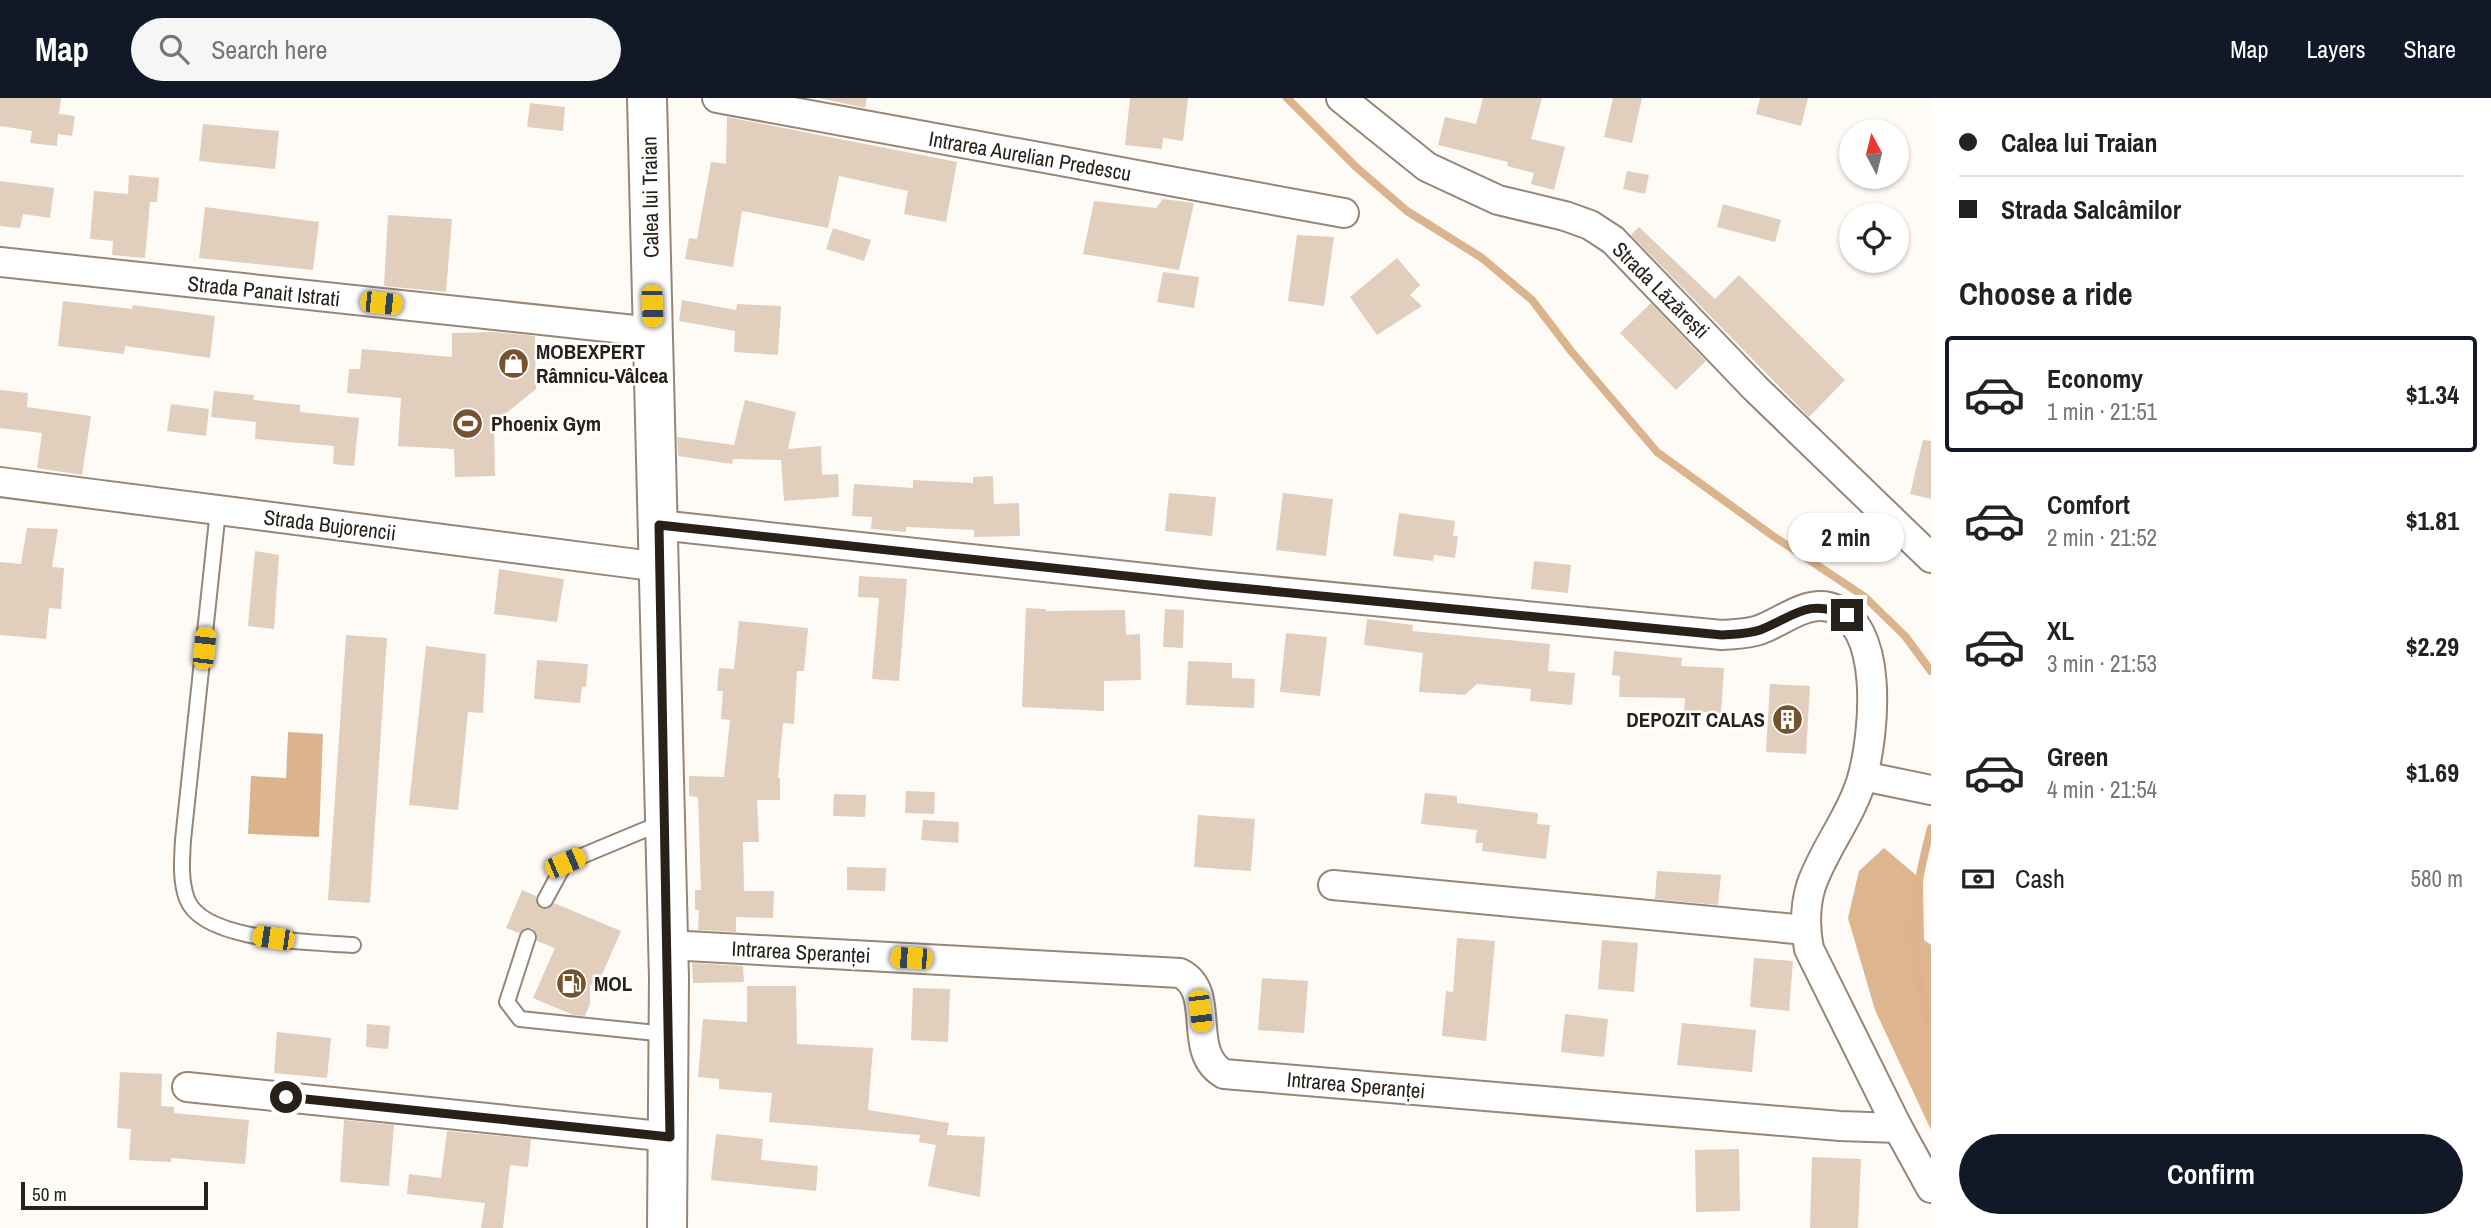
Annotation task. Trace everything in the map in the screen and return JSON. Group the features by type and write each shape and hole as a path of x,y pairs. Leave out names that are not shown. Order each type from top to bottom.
{"highway":[{"name":"Calea lui Traian","path":"647,98 670,1035 667,1228"}],"street":[{"name":"Intrarea Aurelian Predescu","path":"716,98 1344,213"},
{"name":"Strada Lăzărești","path":"1341,98 1427,167 1498,200 1565,216 1590,225 1612,240 1765,397 1931,558"},
{"name":"Strada Panait Istrati","path":"0,262 653,332"},
{"name":"Strada Bujorencii","path":"0,482 660,567"},
{"path":"659,525 1195,583 1722,635 1758,631 1799,611 1827,606 1847,615 1860,634 1868,653 1873,688 1863,776 1811,887 1806,930 1809,949 1898,1128 1931,1188"},
{"path":"1863,776 1931,790"},
{"path":"1333,885 1806,930"},
{"name":"Intrarea Speranței","path":"668,944 1180,973 1190,978 1197,989 1205,1053 1212,1067 1224,1074 1840,1126 1898,1128"},
{"path":"187,1087 670,1137"}],"lane":[{"path":"218,510 181,873 188,902 203,917 242,932 294,941 353,945"},
{"path":"545,900 565,863 666,821"},
{"path":"528,937 507,1002 520,1019 670,1035"}],"shaded area":[{"path":"288,732 323,734 319,837 248,834 251,776 286,778"},
{"path":"1884,848 1923,881 1924,940 1931,945 1931,1130 1875,1010 1848,918 1859,871"}],"building":[{"path":"0,98 61,98 59,114 75,116 72,136 58,134 57,146 30,143 32,131 0,126"},
{"path":"819,98 867,98 865,108"},
{"path":"1130,98 1188,98 1183,141 1163,138 1162,149 1125,145"},
{"path":"1483,98 1542,98 1531,139 1565,147 1554,190 1531,184 1534,173 1507,166 1508,162 1438,145 1445,117 1476,124"},
{"path":"1613,98 1642,98 1632,143 1604,137"},
{"path":"1760,98 1808,98 1801,126 1756,114"},
{"path":"530,103 565,107 563,131 527,127"},
{"path":"727,117 957,162 946,222 904,214 908,191 839,176 828,228 742,211 733,267 685,259 689,238 697,239 711,162 726,164"},
{"path":"203,124 279,131 275,169 199,161"},
{"path":"1627,171 1649,175 1645,194 1623,189"},
{"path":"129,175 159,178 157,202 150,202 145,258 112,255 113,241 90,239 94,191 128,194"},
{"path":"0,181 54,188 50,218 23,214 20,228 0,226"},
{"path":"1163,199 1194,203 1179,270 1083,254 1094,201 1156,208"},
{"path":"1723,204 1781,220 1775,242 1717,227"},
{"path":"205,207 319,222 313,270 199,258"},
{"path":"388,215 452,219 446,292 384,286"},
{"path":"1639,227 1715,299 1739,275 1845,380 1809,417 1631,235"},
{"path":"833,228 871,240 864,261 826,249"},
{"path":"1297,235 1334,237 1324,306 1288,301"},
{"path":"1397,258 1420,285 1410,295 1422,306 1377,335 1350,297"},
{"path":"1163,272 1199,277 1194,308 1157,302"},
{"path":"682,300 736,310 737,304 781,306 778,355 734,352 735,331 679,321"},
{"path":"63,301 132,309 133,305 215,316 210,358 125,346 124,354 58,346"},
{"path":"1651,303 1706,361 1676,390 1620,333"},
{"path":"494,332 535,336 536,389 494,423 495,476 455,477 454,449 398,446 401,398 347,393 349,369 360,369 362,349 452,357 452,333"},
{"path":"0,390 28,393 27,407 91,416 82,475 37,468 42,433 0,428"},
{"path":"214,391 254,395 253,400 300,405 300,412 359,418 354,466 333,464 334,446 255,439 256,422 211,417"},
{"path":"745,400 796,412 788,449 821,446 822,475 838,474 839,497 784,501 781,460 733,459 732,464 678,456 677,437 734,445"},
{"path":"171,404 209,409 206,436 167,431"},
{"path":"1923,440 1931,441 1931,499 1910,494"},
{"path":"993,476 994,504 1019,503 1020,536 974,537 974,530 906,527 906,532 871,529 872,517 852,516 854,484 913,488 913,480 973,483 973,477"},
{"path":"1169,493 1216,497 1212,536 1165,531"},
{"path":"1283,493 1333,499 1326,556 1276,550"},
{"path":"1399,513 1455,521 1453,536 1458,536 1455,558 1434,555 1433,561 1393,556"},
{"path":"27,528 58,529 52,567 64,568 61,609 49,608 46,639 0,635 0,562 21,564"},
{"path":"255,551 279,555 274,629 248,626"},
{"path":"1534,561 1571,565 1568,593 1531,589"},
{"path":"499,569 564,579 557,622 494,614"},
{"path":"859,576 907,579 899,681 872,679 879,598 858,597"},
{"path":"1026,608 1046,611 1125,610 1126,635 1140,634 1141,680 1104,681 1104,711 1022,707"},
{"path":"1165,609 1184,610 1183,648 1163,647"},
{"path":"1367,619 1413,625 1412,631 1550,644 1548,671 1575,673 1572,705 1530,701 1531,689 1477,684 1465,695 1419,692 1423,653 1364,645"},
{"path":"739,621 808,628 804,671 797,671 794,724 783,723 778,778 780,800 757,800 759,842 743,842 744,891 774,891 773,918 736,917 736,932 698,930 699,910 695,910 695,890 701,890 698,797 689,796 689,776 724,777 730,720 721,719 723,691 717,691 719,668 734,669"},
{"path":"1286,633 1327,637 1320,696 1280,692"},
{"path":"346,635 387,638 370,903 328,900"},
{"path":"426,646 486,654 483,713 468,712 458,810 409,805"},
{"path":"1614,651 1682,658 1681,666 1724,668 1721,713 1684,711 1685,698 1619,697 1620,676 1612,675"},
{"path":"537,660 588,664 586,687 582,687 580,703 534,699"},
{"path":"1188,661 1232,663 1232,678 1255,679 1254,708 1186,705"},
{"name":"DEPOZIT CALAS","path":"1770,684 1810,686 1806,754 1766,752"},
{"path":"906,791 935,792 934,814 905,813"},
{"path":"1425,793 1457,796 1457,803 1538,813 1537,824 1550,825 1546,859 1482,851 1483,843 1475,843 1477,830 1421,824"},
{"path":"834,794 866,795 865,817 833,816"},
{"path":"1198,815 1255,819 1251,871 1194,867"},
{"path":"923,820 959,822 958,843 921,840"},
{"path":"847,867 886,868 885,891 847,890"},
{"path":"1657,871 1721,875 1718,905 1655,899"},
{"path":"522,890 536,896 541,909 549,908 554,903 621,931 598,984 590,985 590,1004 585,1016 573,1015 533,998 555,948 537,941 537,934 532,928 525,928 519,933 506,928"},
{"path":"1457,938 1495,941 1486,1041 1442,1036 1446,991 1453,992"},
{"path":"1602,940 1638,943 1634,992 1598,989"},
{"path":"1754,958 1793,961 1789,1011 1750,1007"},
{"path":"692,963 743,966 744,982 693,983"},
{"path":"1262,978 1308,981 1304,1033 1258,1030"},
{"path":"747,986 796,986 797,1044 873,1048 868,1110 949,1123 947,1135 985,1137 980,1197 928,1186 936,1145 919,1142 920,1135 769,1122 772,1093 719,1089 719,1079 698,1077 703,1019 747,1022"},
{"path":"913,988 950,989 948,1042 911,1040"},
{"path":"1565,1014 1608,1019 1604,1057 1561,1052"},
{"path":"1682,1023 1756,1030 1752,1072 1677,1065"},
{"path":"367,1024 390,1026 388,1049 366,1047"},
{"path":"277,1032 331,1038 327,1078 274,1073"},
{"path":"120,1072 162,1074 161,1106 174,1107 174,1113 249,1120 245,1164 171,1158 171,1162 129,1160 131,1129 117,1128"},
{"path":"344,1120 394,1125 389,1186 340,1182"},
{"path":"447,1131 531,1139 528,1167 510,1165 503,1228 481,1228 485,1203 407,1194 409,1174 441,1178"},
{"path":"716,1134 763,1139 761,1160 818,1166 816,1191 711,1180"},
{"path":"1739,1149 1740,1211 1696,1212 1695,1150"},
{"path":"1812,1157 1861,1159 1858,1228 1810,1228"}],"waterway":[{"path":"1287,98 1356,167 1407,211 1482,258 1532,300 1571,351 1657,452 1773,536 1865,597 1905,636 1931,671"},
{"path":"1931,828 1919,880 1914,926 1917,973 1931,1025"}],"place":[{"name":"MOBEXPERT Râmnicu-Vâlcea","path":"513,363"},
{"name":"Phoenix Gym","path":"468,423"},
{"name":"DEPOZIT CALAS","path":"1788,719"},
{"name":"MOL","path":"571,983"}],"route":[{"path":"286,1097 670,1137 659,525 1209,585 1722,635 1758,631 1799,611 1827,606 1847,615"}]}
